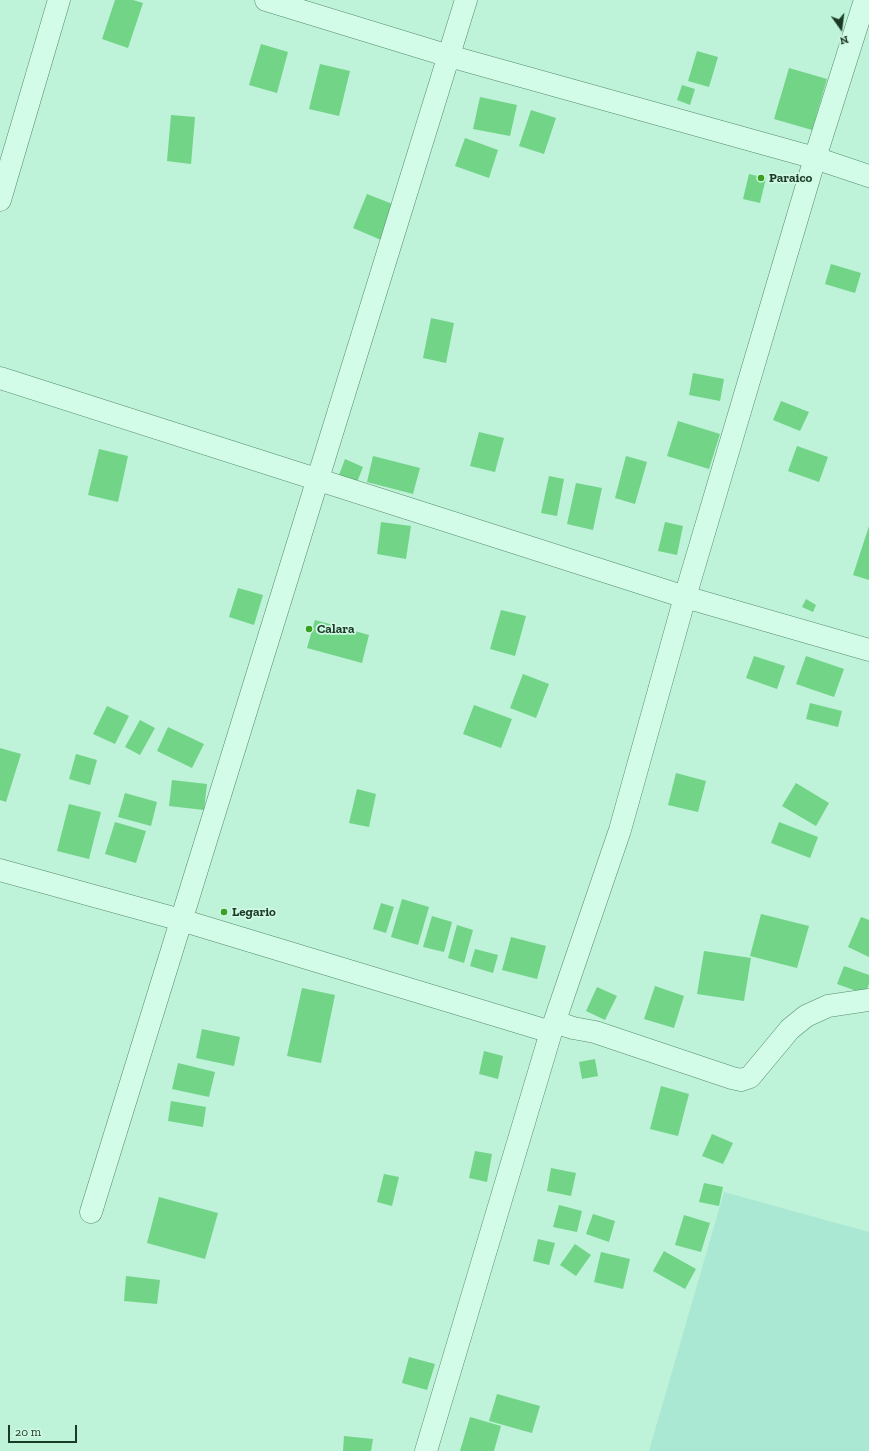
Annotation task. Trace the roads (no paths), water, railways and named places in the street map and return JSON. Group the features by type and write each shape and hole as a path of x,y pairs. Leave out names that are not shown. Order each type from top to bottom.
{"street":[{"path":"0,200 59,0"},
{"path":"266,0 449,56 815,158 869,176"},
{"path":"91,1212 466,0"},
{"path":"426,1451 553,1027 620,830 685,597 815,158 865,0"},
{"path":"0,378 317,478 685,597 869,650"},
{"path":"0,870 181,920 553,1027 595,1032 740,1080 750,1077 758,1070 790,1029 806,1016 828,1006 869,1000"}],"place":[{"name":"Paraico","path":"761,178"},
{"name":"Calara","path":"309,629"},
{"name":"Legario","path":"224,912"}]}
